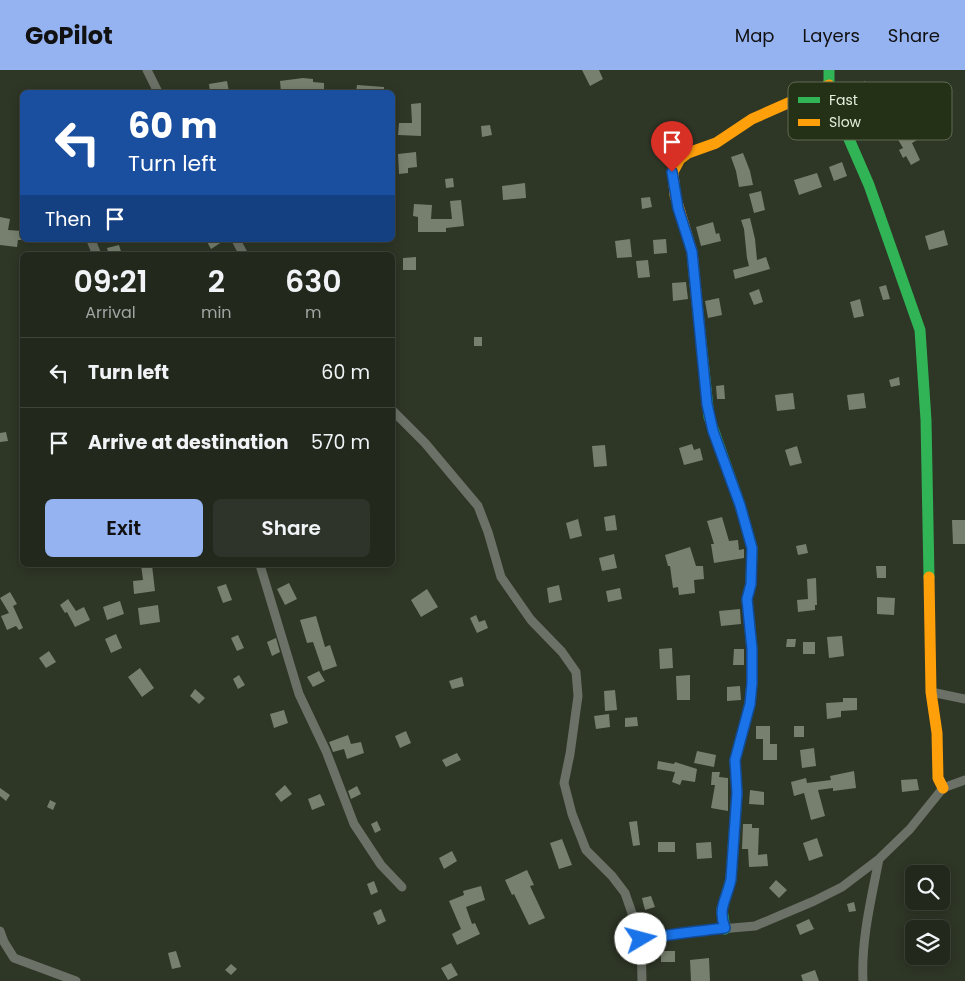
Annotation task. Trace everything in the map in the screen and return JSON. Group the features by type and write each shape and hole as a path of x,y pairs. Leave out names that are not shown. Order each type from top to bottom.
{"street":[{"path":"147,70 157,90"},
{"path":"725,928 720,918 731,879 737,793 735,760 750,704 752,683 752,649 747,599 751,584 752,548 740,505 713,431 707,404 692,252 680,212 672,172 680,159 688,153 716,143 752,119 788,103"},
{"path":"849,140 869,185 920,330 926,412 932,692 937,733 938,778 943,788"},
{"path":"395,413 425,443 478,506 488,532 501,577 531,620 562,652 576,672 578,696 564,783 572,814 586,850 612,876 625,893 641,939 642,981"},
{"path":"261,567 299,694 326,751 354,824 381,865 402,887"},
{"path":"932,692 965,699"},
{"path":"641,939 686,932 755,926 814,901 842,887 879,859 910,829 943,788 965,780"},
{"path":"863,981 862,958 879,859"},
{"path":"0,930 4,942 14,958 76,981"}],"building":[{"path":"582,70 599,70 603,79 590,86"},
{"path":"303,78 313,79 313,82 324,83 324,90 281,90 280,81"},
{"path":"227,81 229,90 210,90 209,84"},
{"path":"357,85 384,87 384,90 356,90"},
{"path":"421,103 421,136 398,135 399,123 412,123 411,104"},
{"path":"490,125 492,135 482,137 481,126"},
{"path":"898,140 917,140 912,143 920,160 911,165 906,156 903,158 899,150 903,148"},
{"path":"416,152 417,167 408,168 408,173 399,174 398,154"},
{"path":"743,153 753,185 739,187 731,157"},
{"path":"842,162 847,176 834,181 829,167"},
{"path":"817,173 822,187 799,195 794,180"},
{"path":"453,178 454,187 446,188 445,179"},
{"path":"525,183 526,198 503,200 502,186"},
{"path":"761,191 765,210 754,213 749,194"},
{"path":"650,197 652,207 642,209 641,198"},
{"path":"461,200 464,226 446,228 446,232 418,232 418,217 413,216 414,204 432,205 431,219 452,219 450,201"},
{"path":"0,217 10,219 8,230 20,231 20,240 18,240 17,247 0,245"},
{"path":"750,218 757,260 766,257 770,269 735,279 733,270 749,266 741,220"},
{"path":"713,222 716,234 719,233 721,241 701,246 696,227"},
{"path":"944,230 948,245 929,250 925,236"},
{"path":"630,239 632,257 617,258 615,241"},
{"path":"666,239 667,253 654,254 653,240"},
{"path":"207,242 222,242 211,249"},
{"path":"119,245 121,252 108,252 107,248"},
{"path":"416,257 416,270 403,270 403,258"},
{"path":"648,260 650,277 638,278 636,261"},
{"path":"686,282 688,299 673,301 672,283"},
{"path":"886,285 890,299 883,300 879,287"},
{"path":"759,289 763,302 754,305 749,293"},
{"path":"719,298 722,315 708,318 705,301"},
{"path":"860,299 864,316 854,318 850,302"},
{"path":"474,337 482,337 482,346 474,346"},
{"path":"899,377 900,385 891,387 889,380"},
{"path":"724,385 725,399 717,399 716,386"},
{"path":"793,393 795,409 777,411 775,395"},
{"path":"864,393 866,408 849,410 847,395"},
{"path":"6,432 8,441 0,442 0,433"},
{"path":"692,444 694,450 700,448 703,460 684,465 679,448"},
{"path":"605,445 607,466 594,467 592,446"},
{"path":"797,446 802,463 790,466 785,450"},
{"path":"615,515 617,530 606,531 604,517"},
{"path":"722,517 729,541 738,540 739,550 744,549 744,558 714,563 711,544 714,544 707,521"},
{"path":"578,519 582,536 570,539 566,523"},
{"path":"952,520 965,520 965,544 953,544"},
{"path":"806,544 808,553 798,555 796,546"},
{"path":"690,547 696,566 703,566 704,579 694,580 695,593 679,595 678,587 673,588 670,566 668,566 665,555"},
{"path":"614,554 617,568 602,571 599,558"},
{"path":"876,566 886,566 886,578 877,578"},
{"path":"141,567 152,567 155,591 134,594 133,581 143,580"},
{"path":"816,578 817,605 815,605 815,610 798,612 797,600 808,599 807,579"},
{"path":"289,583 297,599 285,605 277,589"},
{"path":"226,584 232,600 223,603 217,587"},
{"path":"559,585 562,600 549,603 547,588"},
{"path":"620,588 622,599 608,602 606,591"},
{"path":"427,589 438,607 421,617 411,600"},
{"path":"10,592 17,604 13,606 23,628 19,630 16,626 7,630 1,616 9,613 0,598"},
{"path":"877,597 895,598 894,615 877,614"},
{"path":"68,599 76,611 84,607 90,620 75,627 67,612 65,613 60,605"},
{"path":"120,601 124,614 107,620 103,607"},
{"path":"158,605 160,622 140,625 138,608"},
{"path":"740,609 741,624 721,626 719,611"},
{"path":"476,615 479,622 485,620 488,628 477,633 470,618"},
{"path":"316,616 325,647 330,645 337,666 323,671 313,642 307,643 300,620"},
{"path":"116,634 122,648 111,653 105,639"},
{"path":"238,635 244,648 237,651 231,638"},
{"path":"842,636 844,656 829,658 827,637"},
{"path":"276,638 280,652 272,656 267,642"},
{"path":"787,639 796,639 795,647 786,647"},
{"path":"803,642 815,642 815,654 803,654"},
{"path":"672,648 673,668 660,669 659,649"},
{"path":"734,649 744,649 744,665 733,665"},
{"path":"49,651 56,662 46,668 39,658"},
{"path":"140,668 154,688 142,697 128,677"},
{"path":"319,671 325,681 313,687 307,677"},
{"path":"239,675 245,685 238,689 233,679"},
{"path":"690,675 690,700 677,700 676,676"},
{"path":"462,677 464,686 452,689 449,681"},
{"path":"740,686 741,700 727,701 727,687"},
{"path":"195,689 205,698 199,704 190,696"},
{"path":"615,690 617,710 605,711 604,691"},
{"path":"843,698 857,698 857,710 841,711 841,717 827,719 826,703 843,702"},
{"path":"284,710 288,723 274,728 270,714"},
{"path":"609,714 610,727 596,729 594,716"},
{"path":"637,717 638,726 625,727 625,718"},
{"path":"756,726 770,726 770,744 777,744 777,760 763,760 763,739 756,739"},
{"path":"794,726 804,726 804,737 794,737"},
{"path":"406,731 411,743 400,748 395,736"},
{"path":"348,735 351,744 361,742 364,753 347,759 344,749 333,752 329,742"},
{"path":"814,748 816,766 802,768 800,750"},
{"path":"697,751 716,755 714,767 694,763"},
{"path":"457,753 461,760 446,767 442,760"},
{"path":"658,761 674,764 675,762 697,769 695,782 682,780 680,785 672,782 675,772 657,769"},
{"path":"854,771 856,788 833,791 833,788 818,790 825,816 811,820 804,793 794,796 791,782 806,778 807,783 831,780 830,776"},
{"path":"712,772 720,772 719,777 728,778 728,811 711,808 715,785 711,785"},
{"path":"917,779 919,790 902,792 901,780"},
{"path":"285,785 292,794 281,802 275,794"},
{"path":"357,786 361,794 351,799 348,791"},
{"path":"0,788 10,795 6,801 0,796"},
{"path":"750,790 764,792 764,805 749,804"},
{"path":"320,794 325,805 312,810 308,799"},
{"path":"50,800 56,803 53,810 47,807"},
{"path":"377,821 381,830 375,833 371,824"},
{"path":"637,821 640,845 633,846 629,822"},
{"path":"743,824 752,824 752,828 759,828 758,855 767,854 768,866 749,867 748,849 742,849"},
{"path":"817,838 823,856 809,861 803,843"},
{"path":"562,839 572,865 559,869 550,843"},
{"path":"658,842 675,842 675,852 658,852"},
{"path":"711,842 712,858 697,859 696,843"},
{"path":"452,851 457,861 444,869 439,858"},
{"path":"527,870 534,885 530,886 545,918 529,925 505,880"},
{"path":"776,880 787,890 779,898 769,888"},
{"path":"374,881 378,892 371,895 367,884"},
{"path":"481,886 485,900 466,907 472,924 475,923 480,934 457,945 452,934 461,929 449,901 464,895 463,891"},
{"path":"651,896 655,907 645,910 642,898"},
{"path":"854,902 856,911 849,912 847,904"},
{"path":"381,909 386,921 378,925 373,913"},
{"path":"809,919 814,929 800,935 796,925"},
{"path":"176,951 181,967 172,969 168,953"},
{"path":"661,951 675,951 675,962 661,962"},
{"path":"709,958 710,981 691,981 690,960"},
{"path":"451,963 458,975 448,980 441,968"},
{"path":"231,964 237,969 231,975 225,970"},
{"path":"815,970 819,981 803,981 801,975"}],"traffic: fast":[{"path":"829,70 829,82"},
{"path":"849,140 869,185 920,330 926,420 929,577"},
{"path":"697,303 709,417 740,505 752,548 751,584 747,599 752,649 752,683 750,704 735,760 737,793 731,879 722,909 725,929"}],"traffic: slow":[{"path":"697,303 692,252 675,195 673,172 680,159 688,153 716,143 752,119 788,103"},
{"path":"929,577 931,692 937,733 938,778 943,788"}],"route":[{"path":"641,939 725,928 720,918 731,879 737,793 735,760 750,704 752,683 752,649 747,599 751,584 752,548 734,486 713,431 707,404 692,252 678,208 672,172"}]}
